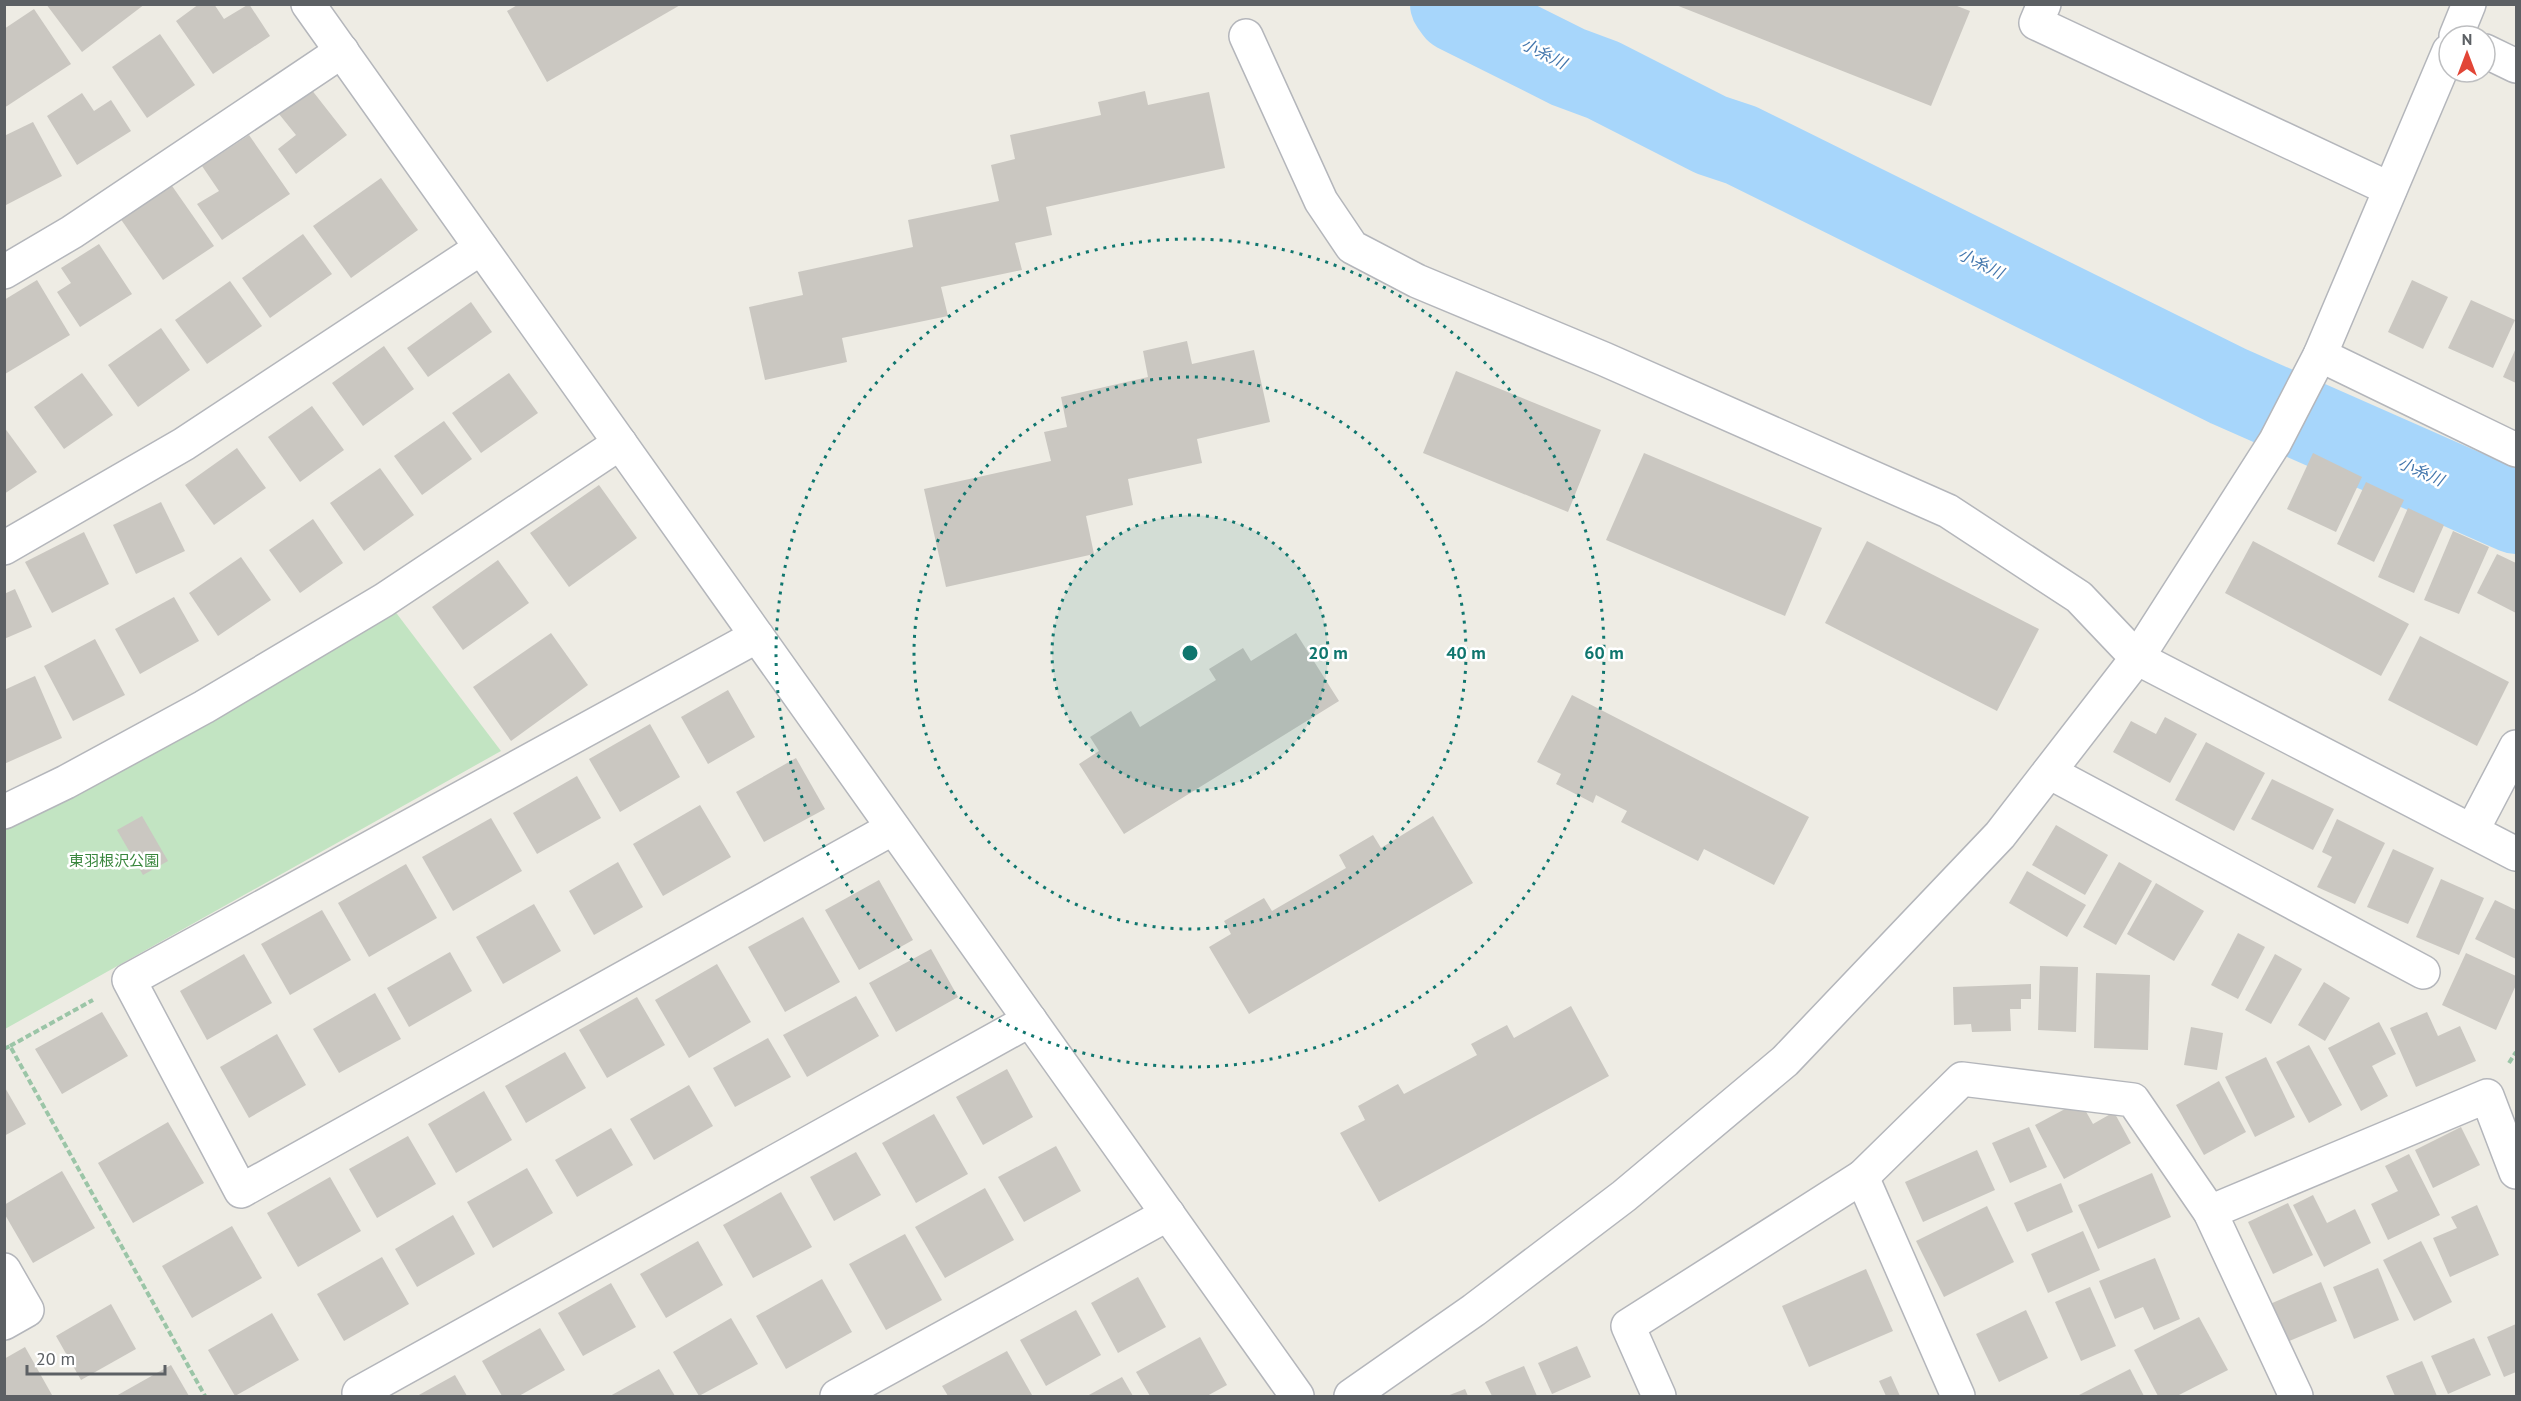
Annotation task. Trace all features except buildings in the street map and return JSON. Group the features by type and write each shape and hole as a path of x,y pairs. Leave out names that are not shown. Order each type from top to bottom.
{"street":[{"path":"308,4 1297,1396"},
{"path":"2044,4 2036,23 2390,189"},
{"path":"2461,24 2469,4"},
{"path":"1246,36 1321,201 1352,246 1417,281 1604,359 1948,511 2079,597 2137,658 2473,829 2517,854"},
{"path":"4,272 72,232 342,51"},
{"path":"2497,57 2517,66"},
{"path":"1351,1396 1474,1310 1624,1196 1785,1061 2000,835 2137,658 2275,442 2320,354 2437,79"},
{"path":"4,548 183,444 481,248"},
{"path":"2320,354 2517,450"},
{"path":"4,812 66,782 204,707 384,600 620,443"},
{"path":"757,636 129,980 241,1191 893,828"},
{"path":"2473,829 2517,747"},
{"path":"2049,772 2423,972"},
{"path":"360,1396 358,1393 1030,1020"},
{"path":"1659,1396 1628,1326 1862,1177 1962,1079 2133,1100 2210,1212 2296,1396"},
{"path":"2210,1212 2487,1096 2517,1172"},
{"path":"1862,1177 1958,1396"},
{"path":"837,1396 1168,1214"},
{"path":"4,1270 27,1310 4,1323"}],"path":[{"path":"4,1049 129,980"},
{"path":"10,1046 206,1396"}],"green space":[{"name":"東羽根沢公園","path":"394,610 501,751 5,1029 5,814"}],"waterway":[{"name":"小糸川","path":"1451,4 1456,11 1568,67 1603,80 1711,135 1741,145 2228,386 2516,513"}]}
